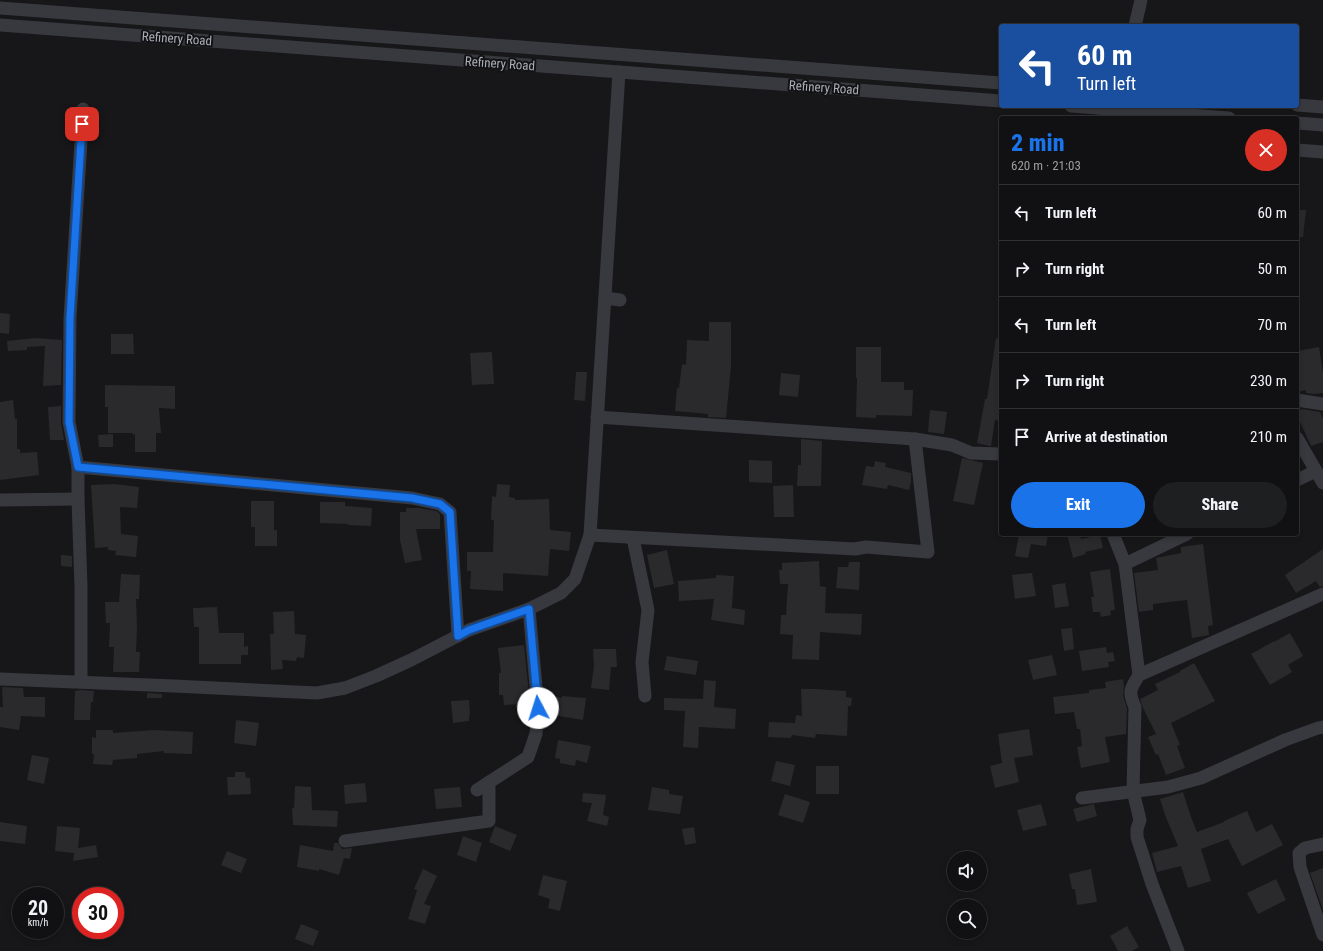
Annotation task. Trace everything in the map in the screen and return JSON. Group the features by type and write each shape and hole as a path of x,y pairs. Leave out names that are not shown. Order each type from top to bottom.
{"street":[{"path":"1135,24 1141,0"},
{"name":"Refinery Road","path":"0,8 999,83"},
{"name":"Refinery Road","path":"0,25 999,101"},
{"path":"0,679 316,693 345,688 376,676 469,630 529,609 561,593 575,579 590,535 619,72"},
{"path":"1299,105 1323,107"},
{"path":"1097,108 1203,116"},
{"path":"81,682 81,587 78,467 69,422 70,318 83,109"},
{"path":"1299,123 1323,125"},
{"path":"1299,150 1323,152"},
{"path":"605,298 620,300"},
{"path":"1299,400 1323,404"},
{"path":"597,417 915,439 952,445 971,453 999,454"},
{"path":"590,535 855,549 866,547 928,552 915,439"},
{"path":"1299,441 1323,483"},
{"path":"78,467 412,498 440,504 450,512 458,636"},
{"path":"1299,479 1316,471"},
{"path":"0,500 78,499"},
{"path":"1114,536 1125,564 1139,675"},
{"path":"1125,564 1182,536"},
{"path":"633,538 648,610 642,662 645,696"},
{"path":"1178,951 1152,884 1137,837 1137,829 1140,820 1132,791 1135,707 1130,696 1132,685 1139,675 1323,594"},
{"path":"477,790 528,757 536,734 538,708 529,609"},
{"path":"1082,798 1168,786 1201,778 1285,740 1323,727"},
{"path":"345,841 489,821 489,782"},
{"path":"1323,844 1305,848 1299,853 1300,867 1323,935"}],"building":[{"path":"1299,210 1306,210 1303,237 1299,237"},
{"path":"0,313 10,314 9,334 0,333"},
{"path":"709,322 731,322 731,366 726,418 708,417 708,414 675,411 677,388 679,388 682,364 686,365 687,340 709,341"},
{"path":"111,334 133,334 134,354 111,354"},
{"path":"35,338 62,340 61,385 43,386 45,346 27,347 27,350 8,351 7,341"},
{"path":"996,338 999,339 999,421 995,420 991,446 977,443 985,399 987,399"},
{"path":"856,347 881,347 881,382 904,382 904,390 913,390 912,416 876,415 876,418 856,417"},
{"path":"1319,347 1323,373 1323,393 1306,393 1306,390 1299,392 1299,351"},
{"path":"492,352 494,384 472,385 470,353"},
{"path":"576,372 587,372 585,401 574,400"},
{"path":"781,373 800,375 798,397 779,395"},
{"path":"105,385 175,386 175,409 159,408 161,433 156,433 156,452 135,452 135,434 133,435 133,433 108,433 108,407 105,407"},
{"path":"13,400 15,419 17,419 17,449 20,449 20,453 37,452 39,475 0,480 0,402"},
{"path":"61,406 61,423 64,440 50,440 48,407"},
{"path":"1302,409 1320,412 1323,419 1323,442 1311,446 1299,419 1299,410"},
{"path":"930,410 947,412 944,434 928,432"},
{"path":"113,434 113,447 99,447 98,435"},
{"path":"801,439 822,441 821,486 797,486 798,465 801,465"},
{"path":"962,458 983,463 974,505 953,501"},
{"path":"749,460 772,461 772,483 749,482"},
{"path":"875,461 886,463 885,467 911,473 909,490 888,485 887,489 862,485 866,466 874,467"},
{"path":"114,484 139,487 137,508 120,507 121,534 138,536 136,557 115,555 116,551 108,550 108,547 95,548 91,485"},
{"path":"497,484 510,485 509,497 515,498 515,500 549,499 550,530 571,532 569,551 550,549 548,576 503,573 503,591 470,589 471,571 467,571 467,552 493,552 494,520 491,520 492,496 496,497"},
{"path":"793,485 794,517 774,517 773,486"},
{"path":"251,501 274,501 274,530 277,530 277,546 255,546 255,527 251,527"},
{"path":"320,502 345,502 345,506 372,508 371,526 320,523"},
{"path":"406,508 419,508 436,511 440,514 440,529 416,529 422,560 405,563 400,540 400,512 406,512"},
{"path":"1019,536 1048,536 1046,546 1031,544 1028,558 1015,556"},
{"path":"1068,536 1080,536 1081,539 1100,536 1103,548 1085,552 1086,554 1073,558"},
{"path":"1203,544 1213,625 1208,626 1209,635 1192,638 1187,600 1153,604 1153,610 1139,612 1134,573 1158,570 1156,558 1181,553 1181,547"},
{"path":"1323,549 1323,586 1320,587 1316,581 1296,593 1285,575"},
{"path":"667,550 674,584 654,588 647,555"},
{"path":"61,555 72,556 72,567 61,566"},
{"path":"819,561 820,586 826,587 825,613 862,614 861,635 820,632 819,660 792,659 793,635 780,634 781,615 786,615 788,584 780,584 779,570 782,570 782,563"},
{"path":"849,562 860,562 859,590 836,588 838,567 848,567"},
{"path":"1110,569 1115,610 1110,611 1111,615 1101,617 1100,612 1093,612 1091,597 1094,597 1090,572"},
{"path":"1032,573 1036,596 1015,599 1012,575"},
{"path":"121,574 140,575 139,599 136,599 136,652 140,652 139,672 113,672 114,647 109,647 110,623 106,623 105,602 119,602"},
{"path":"716,575 734,576 732,608 745,610 744,625 711,620 714,599 679,601 678,581 716,578"},
{"path":"1065,583 1069,606 1055,608 1052,585"},
{"path":"217,607 219,633 244,633 244,647 248,646 248,655 241,655 241,664 199,664 199,627 194,627 193,608"},
{"path":"294,611 295,634 306,635 304,658 297,657 296,661 282,660 283,669 271,670 270,634 274,634 273,612"},
{"path":"1072,628 1074,649 1064,651 1061,629"},
{"path":"1290,633 1303,656 1288,665 1292,672 1270,685 1251,654"},
{"path":"524,645 530,704 504,705 503,695 499,695 499,673 501,673 498,648"},
{"path":"1106,647 1107,653 1113,652 1115,661 1108,662 1109,667 1082,671 1079,651"},
{"path":"593,649 616,649 617,667 611,667 609,690 591,688 594,666"},
{"path":"1052,655 1057,675 1033,680 1028,660"},
{"path":"667,656 698,661 696,675 664,670"},
{"path":"1194,663 1215,701 1171,723 1180,745 1177,746 1185,768 1166,775 1158,754 1156,755 1148,737 1156,734 1140,699 1158,690 1155,684 1180,672"},
{"path":"1123,679 1123,695 1127,709 1126,734 1105,737 1110,762 1081,768 1077,747 1082,746 1080,729 1077,729 1074,712 1055,714 1053,697 1089,693 1089,690 1106,688 1105,682"},
{"path":"704,680 716,681 714,707 736,709 735,729 699,727 698,748 683,747 685,711 664,710 664,698 703,699"},
{"path":"2,687 23,688 24,697 45,697 45,717 21,716 19,730 0,727 0,707 3,707"},
{"path":"801,689 846,691 846,697 852,698 851,706 848,706 847,736 816,734 815,738 792,735 791,738 768,737 769,722 795,723 796,715 802,716"},
{"path":"75,691 94,691 93,702 91,702 90,720 74,720"},
{"path":"147,693 162,694 162,698 147,698"},
{"path":"545,694 562,698 562,696 586,698 583,720 546,714"},
{"path":"469,700 469,721 453,723 451,701"},
{"path":"236,720 259,723 256,746 234,743"},
{"path":"1029,729 1033,755 1014,758 1019,782 995,788 990,766 1002,763 998,734"},
{"path":"96,730 113,730 113,733 154,730 193,732 192,754 164,753 164,751 137,754 137,758 113,760 112,765 93,764 94,754 92,754 92,737 96,738"},
{"path":"558,740 591,746 587,763 576,760 575,766 560,763 560,759 555,758"},
{"path":"32,755 49,758 44,784 27,780"},
{"path":"776,761 795,765 790,786 771,781"},
{"path":"816,766 839,766 839,794 816,794"},
{"path":"235,772 245,772 246,778 250,778 251,794 228,795 227,777 235,777"},
{"path":"365,783 367,802 345,804 344,785"},
{"path":"295,786 311,787 312,810 338,811 337,827 293,825 292,808 294,808"},
{"path":"460,787 462,807 436,809 434,789"},
{"path":"652,787 669,790 669,794 683,796 680,814 648,810"},
{"path":"1183,792 1197,832 1224,822 1247,811 1256,832 1272,824 1283,845 1242,866 1228,839 1201,849 1211,881 1188,888 1181,866 1157,872 1152,853 1178,846 1160,799"},
{"path":"583,793 606,795 603,815 609,817 607,826 587,821 592,803 582,802"},
{"path":"785,794 810,802 803,823 778,815"},
{"path":"1041,804 1047,825 1023,831 1017,810"},
{"path":"1094,804 1097,816 1077,822 1073,809"},
{"path":"0,822 27,826 25,844 0,841"},
{"path":"57,826 80,828 78,848 96,845 98,857 73,861 74,853 55,851"},
{"path":"495,826 517,835 510,851 489,842"},
{"path":"694,827 696,843 685,845 682,829"},
{"path":"463,836 482,843 476,862 457,855"},
{"path":"334,843 338,843 342,849 352,848 350,859 344,858 339,875 319,869 319,871 297,867 300,845 333,851"},
{"path":"227,851 247,859 241,873 221,865"},
{"path":"1323,868 1323,910 1310,873"},
{"path":"423,869 437,876 424,904 431,906 425,924 408,919 417,890 414,889"},
{"path":"1091,869 1097,902 1077,905 1075,889 1072,889 1069,874"},
{"path":"543,875 567,881 560,911 548,908 550,899 538,895"},
{"path":"1276,879 1286,900 1258,914 1247,893"},
{"path":"301,924 319,931 313,946 295,939"},
{"path":"1127,926 1139,947 1132,951 1118,951 1110,936"}],"route":[{"path":"82,124 70,318 69,422 78,467 412,498 440,504 450,512 458,636 469,630 529,609 538,708"}]}
